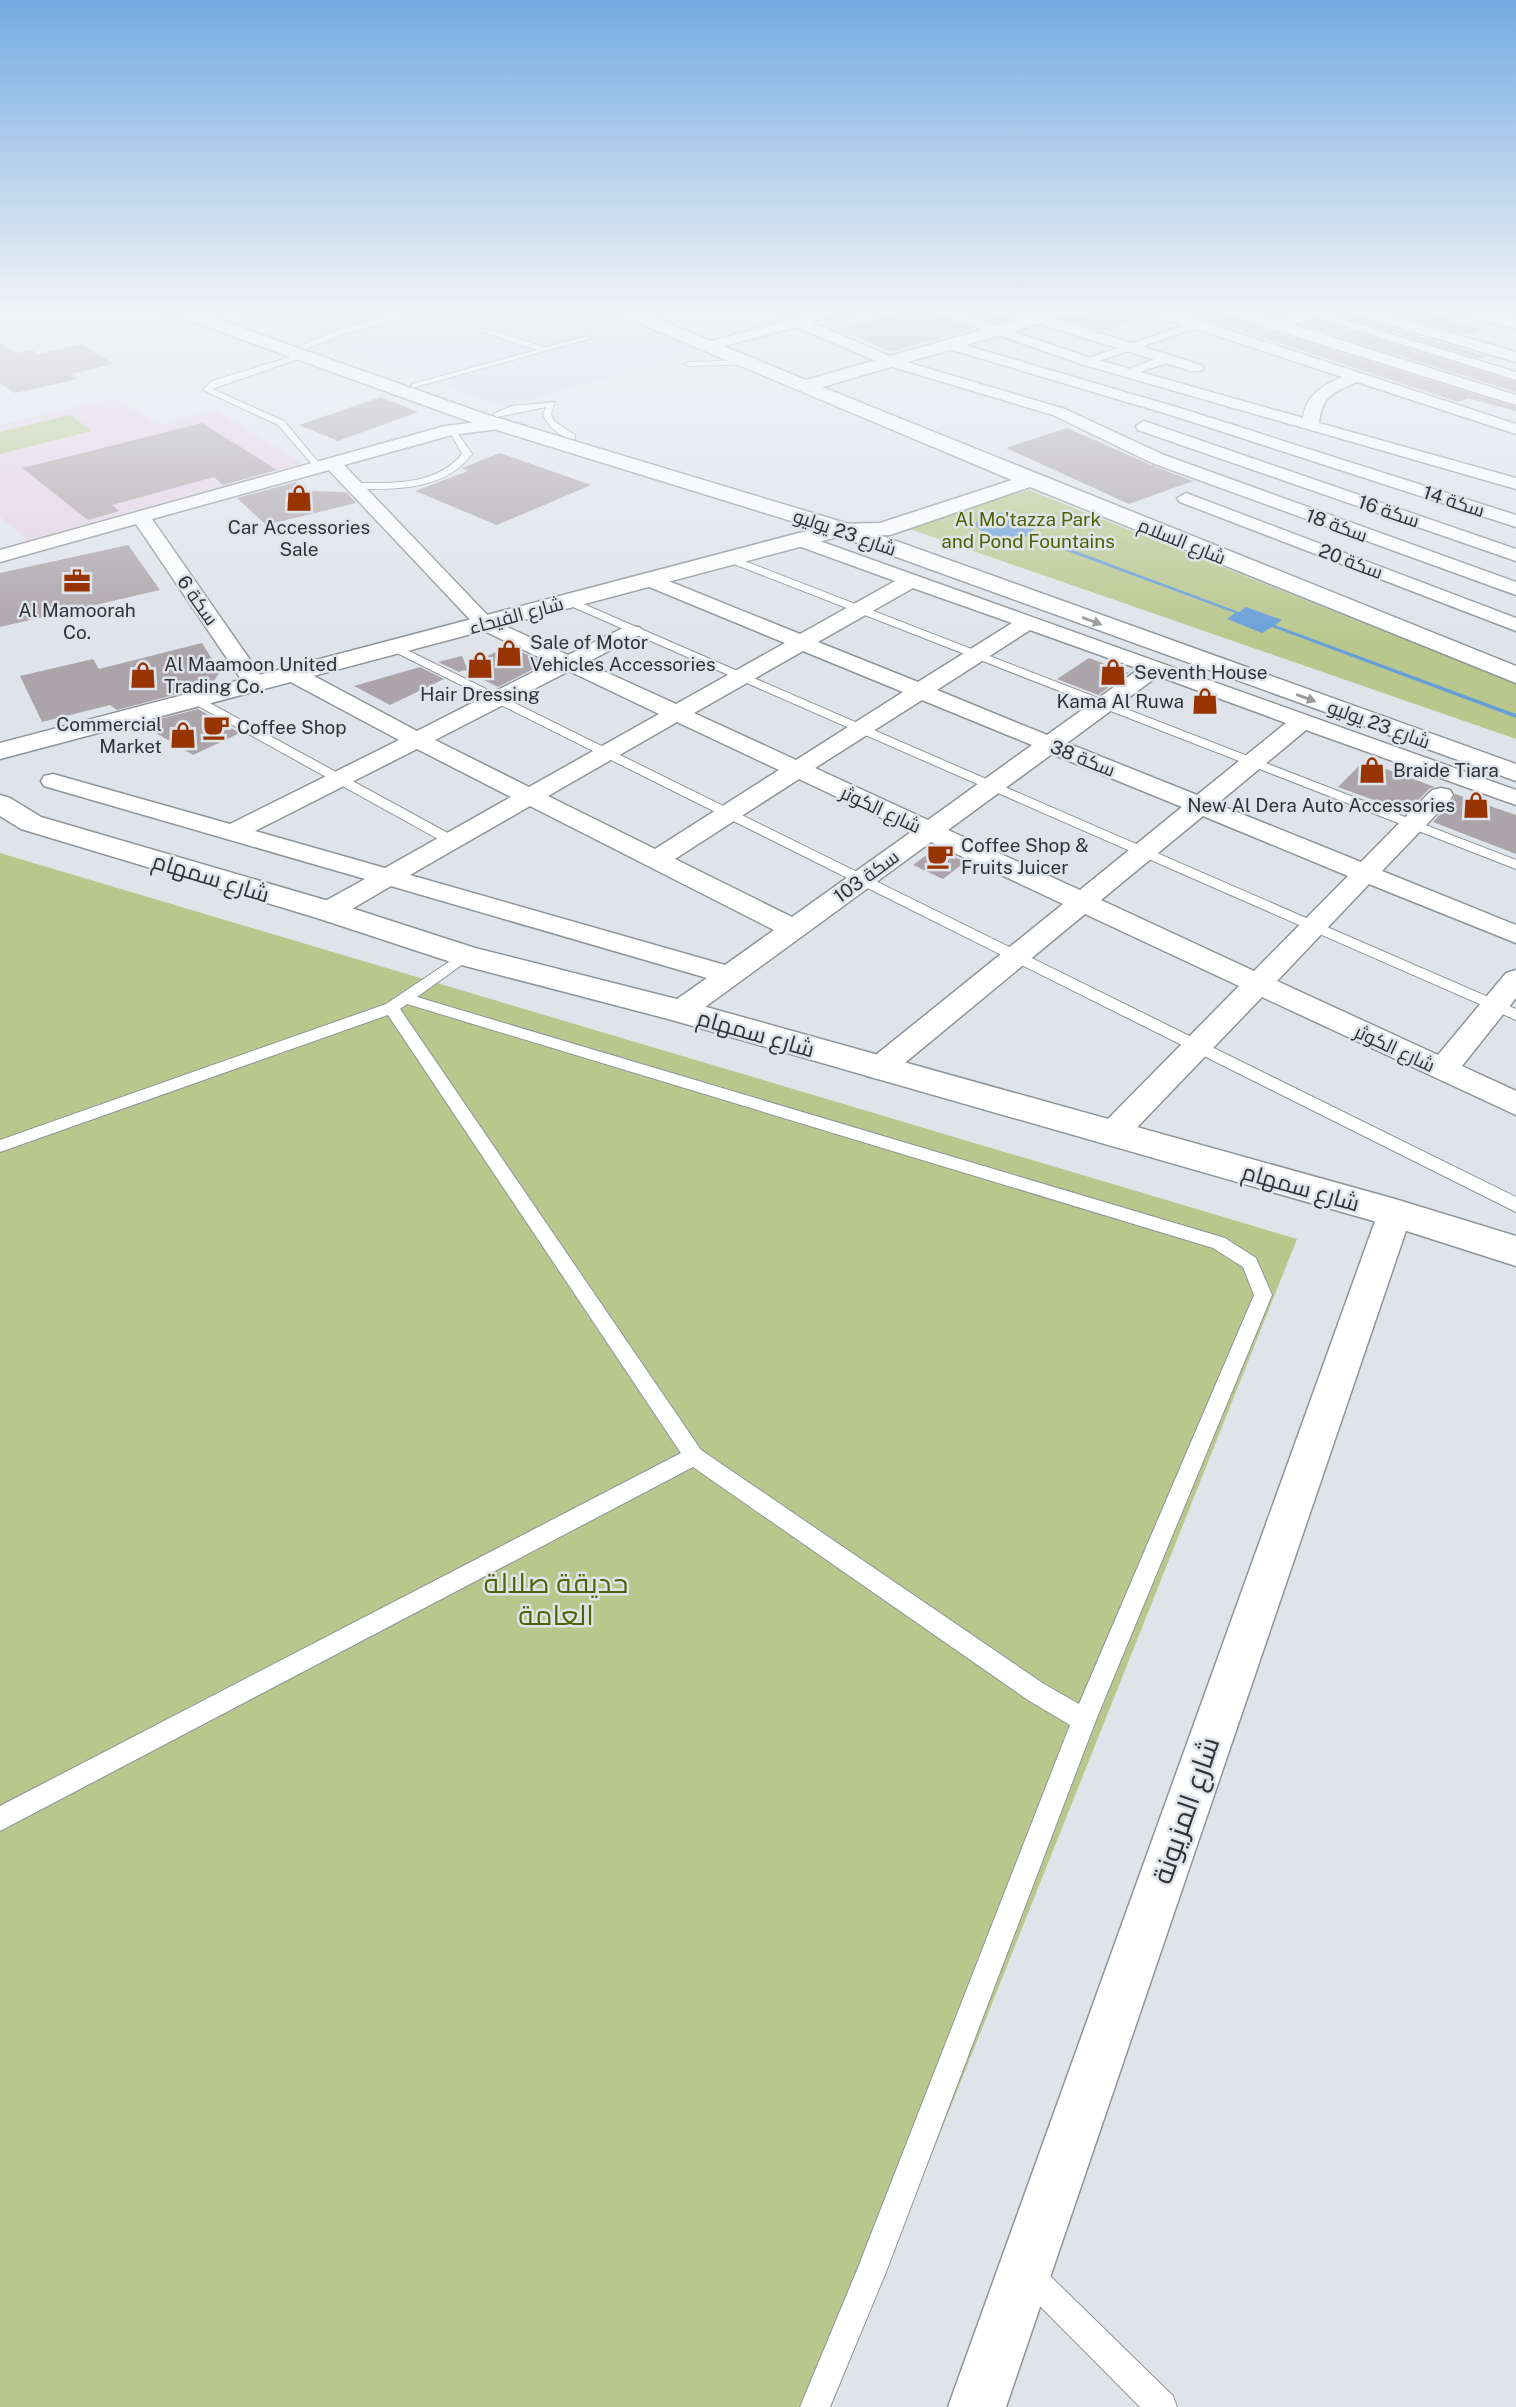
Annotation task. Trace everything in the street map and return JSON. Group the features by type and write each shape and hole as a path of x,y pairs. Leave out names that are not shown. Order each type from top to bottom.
{"street":[{"path":"0,556 326,466 453,420"},
{"name":"شارع 23 يوليو","path":"502,420 841,529 1025,597 1447,773 1516,773"},
{"name":"شارع 23 يوليو","path":"503,420 572,437 882,530 1516,751"},
{"name":"شارع السلام","path":"891,420 1031,480 1516,675"},
{"path":"1075,420 1099,433 1120,432 1160,420"},
{"name":"سكة 14","path":"1203,420 1516,521"},
{"path":"1302,420 1516,484"},
{"path":"1489,420 1516,429"},
{"name":"سكة 16","path":"1144,426 1516,555"},
{"name":"سكة 18","path":"1099,433 1220,483 1516,589"},
{"name":"شارع الكوثر","path":"326,466 355,486 485,624 1516,1104"},
{"name":"شارع الفيحاء","path":"0,751 841,529 882,530 1031,480"},
{"name":"سكة 20","path":"1220,483 1186,498 1516,625"},
{"name":"سكة 6","path":"141,517 255,684"},
{"path":"1341,557 1377,539"},
{"path":"800,540 1516,797"},
{"name":"سكة 38","path":"649,580 1516,935"},
{"path":"328,911 910,581"},
{"path":"1025,597 1065,636"},
{"path":"656,860 1028,622"},
{"path":"234,832 632,631"},
{"name":"سكة 103","path":"680,1011 1155,668"},
{"path":"293,674 417,740 794,929"},
{"path":"878,1069 1303,721"},
{"path":"1112,1134 1412,824 1447,773"},
{"path":"53,781 729,975"},
{"name":"شارع سمهام","path":"0,804 31,823 328,911 465,956 680,1011 1395,1213 1516,1251"},
{"path":"1442,1070 1505,1010 1516,979"},
{"name":"شارع المزيونة","path":"977,2407 1395,1213"}],"lane":[{"path":"275,420 326,466"},
{"path":"355,486 395,486 430,480 453,470 467,454 454,420"},
{"path":"730,559 1516,865"},
{"path":"568,601 1505,1010"},
{"path":"395,648 1516,1205"},
{"path":"195,699 452,841"},
{"path":"0,1146 398,1003 465,956"},
{"path":"398,1003 694,1456 1036,1692 1084,1720"},
{"path":"398,1003 1219,1243 1250,1263 1263,1295 1084,1720 871,2273 815,2407"},
{"path":"0,1819 694,1456"},
{"path":"1024,2270 1162,2407"}],"shaded area":[{"path":"19,420 151,420 158,425 175,420 231,420 302,463 28,540 0,517 0,425"}],"green space":[{"path":"48,420 77,420 92,431 0,454 0,432"},
{"name":"Al Mo'tazza Park and Pond Fountains","path":"1029,490 1516,684 1516,739 901,526"},
{"name":"حديقة صلالة العامة","path":"0,853 1297,1239 831,2407 0,2407"}],"water":[{"path":"1003,512 1031,519 1036,525 1030,534 1239,612 1246,607 1282,620 1275,625 1516,714 1516,718 1272,627 1262,633 1227,619 1235,613 1026,536 998,537 980,530 975,525 978,518"}],"building":[{"path":"313,420 395,420 338,441 299,425"},
{"path":"202,423 277,470 223,485 214,477 112,505 119,511 88,520 22,468"},
{"path":"1067,428 1193,481 1129,504 1006,448"},
{"path":"500,453 591,485 497,525 415,491 468,471 462,468"},
{"path":"296,482 310,491 346,492 356,503 266,525 237,498"},
{"name":"Al Mamoorah Co.","path":"128,545 160,590 0,627 0,573"},
{"path":"202,643 220,672 211,685 117,710 110,705 42,722 20,676 93,659 99,669"},
{"path":"509,646 545,663 498,687 464,670 459,672 438,662 462,656 466,666"},
{"path":"1089,658 1129,673 1098,695 1057,679"},
{"path":"420,667 444,679 390,705 354,686"},
{"path":"198,709 240,733 193,755 141,724"},
{"path":"1364,761 1435,787 1430,788 1407,812 1338,787"},
{"path":"1455,794 1516,815 1516,854 1433,822 1452,802"},
{"path":"936,848 965,862 943,879 913,865"}],"place":[{"name":"Car Accessories Sale","path":"299,498"},
{"name":"Al Mamoorah Co.","path":"77,581"},
{"name":"Sale of Motor Vehicles Accessories","path":"509,653"},
{"name":"Hair Dressing","path":"480,665"},
{"name":"Seventh House","path":"1113,672"},
{"name":"Al Maamoon United Trading Co.","path":"143,675"},
{"name":"Kama Al Ruwa","path":"1205,701"},
{"name":"Coffee Shop","path":"216,727"},
{"name":"Commercial Market","path":"183,735"},
{"name":"Braide Tiara","path":"1372,770"},
{"name":"New Al Dera Auto Accessories","path":"1476,805"},
{"name":"Coffee Shop & Fruits Juicer","path":"940,856"}]}
